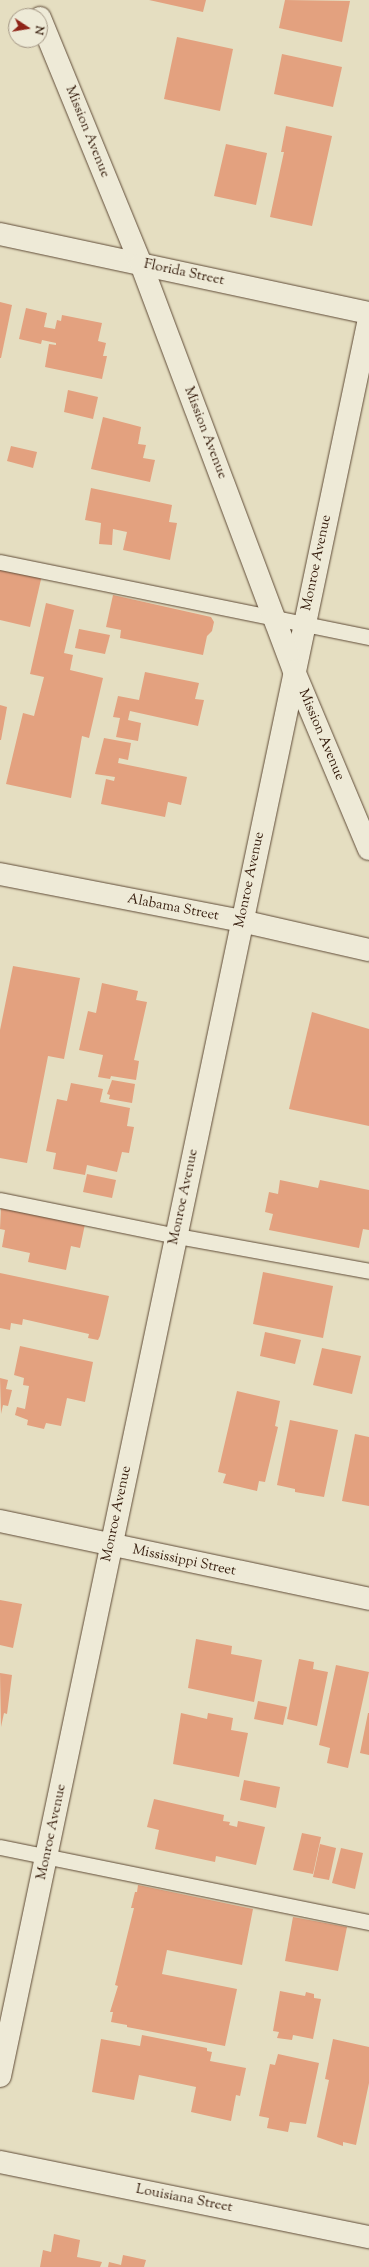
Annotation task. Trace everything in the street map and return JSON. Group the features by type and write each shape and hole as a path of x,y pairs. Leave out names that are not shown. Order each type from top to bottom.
{"street":[{"name":"Mission Avenue","path":"48,37 141,264 294,671 369,849"},
{"name":"Florida Street","path":"0,234 369,313"},
{"name":"Monroe Avenue","path":"0,2076 241,921 369,319"},
{"name":"Alabama Street","path":"0,874 241,921 369,950"},
{"name":"Mississippi Street","path":"0,1521 369,1599"},
{"name":"Louisiana Street","path":"0,2162 369,2237"}],"lane":[{"path":"0,562 305,622 369,637"},
{"path":"0,1200 176,1236 369,1271"},
{"path":"0,1847 369,1922"}],"building":[{"path":"149,0 206,0 203,12"},
{"path":"285,0 350,1 342,42 279,28"},
{"path":"177,37 233,49 220,111 164,99"},
{"path":"282,54 342,67 333,107 274,94"},
{"path":"286,126 332,136 312,226 270,217 284,152 281,152"},
{"path":"226,144 267,153 256,205 214,196"},
{"path":"0,302 12,305 1,358 0,358"},
{"path":"26,308 47,313 44,327 55,329 57,320 61,321 62,315 102,323 98,341 106,343 103,356 107,356 102,379 45,367 49,344 56,345 56,343 42,340 41,344 19,339"},
{"path":"68,390 98,397 93,419 64,412"},
{"path":"103,417 141,427 138,444 146,445 143,458 155,460 150,482 91,469"},
{"path":"11,446 37,452 33,468 7,461"},
{"path":"91,488 172,505 169,522 177,523 170,560 123,550 127,532 113,529 112,545 99,544 101,523 85,520"},
{"path":"0,566 42,575 30,627 0,620"},
{"path":"113,595 211,617 214,622 212,631 207,636 203,655 120,638 121,630 106,627"},
{"path":"46,603 74,610 64,653 73,655 70,670 103,678 89,738 82,736 71,798 6,784 23,713 34,716 44,677 30,674"},
{"path":"79,629 110,635 105,654 75,648"},
{"path":"145,672 199,683 195,699 204,700 198,726 130,711 128,720 141,723 138,741 116,737 120,718 113,717 118,696 139,700"},
{"path":"0,705 7,707 1,740 0,740"},
{"path":"104,738 131,743 128,760 119,758 118,763 187,777 181,805 168,802 165,817 101,804 106,779 114,781 115,777 95,774"},
{"path":"13,966 80,978 64,1059 48,1056 27,1163 0,1158 0,1030"},
{"path":"102,983 138,991 136,1000 147,1002 134,1060 139,1061 136,1080 111,1076 110,1079 98,1077 103,1055 79,1050 88,1011 96,1013"},
{"path":"312,1012 369,1029 369,1126 289,1109"},
{"path":"112,1080 135,1084 132,1103 109,1099 110,1095 107,1094"},
{"path":"71,1083 103,1089 100,1102 130,1108 127,1126 134,1127 129,1153 122,1152 117,1172 87,1165 85,1175 53,1169 56,1153 46,1151 57,1099 67,1101"},
{"path":"87,1174 116,1180 112,1198 83,1192"},
{"path":"280,1180 318,1188 320,1180 369,1190 369,1230 363,1229 359,1248 269,1230 273,1214 265,1212 269,1192 278,1194"},
{"path":"1,1206 85,1224 80,1248 71,1246 66,1270 28,1262 30,1253 2,1247 5,1230 0,1229"},
{"path":"263,1272 333,1286 323,1338 253,1324"},
{"path":"0,1273 109,1296 98,1340 88,1338 89,1334 23,1319 22,1325 11,1323 10,1330 0,1328"},
{"path":"265,1332 301,1340 295,1364 260,1356"},
{"path":"20,1346 93,1362 85,1402 67,1398 61,1426 46,1423 44,1429 27,1425 28,1420 15,1415 17,1407 25,1409 29,1386 23,1385 24,1378 14,1375"},
{"path":"322,1348 361,1356 352,1394 313,1385"},
{"path":"0,1378 8,1380 6,1389 12,1390 8,1406 3,1405 1,1414"},
{"path":"237,1391 280,1401 275,1426 278,1427 265,1482 259,1481 257,1491 223,1483 226,1474 218,1472"},
{"path":"290,1420 338,1430 324,1497 295,1492 295,1489 277,1485"},
{"path":"355,1434 369,1437 369,1506 342,1501"},
{"path":"0,1600 22,1604 13,1648 0,1645"},
{"path":"196,1639 232,1646 231,1654 262,1660 254,1702 188,1688"},
{"path":"299,1659 314,1662 313,1669 328,1672 317,1726 287,1719"},
{"path":"336,1665 369,1672 348,1768 327,1763 330,1748 319,1745"},
{"path":"0,1673 12,1675 7,1714 4,1713 1,1727"},
{"path":"258,1701 287,1707 283,1725 254,1719"},
{"path":"181,1713 207,1719 208,1713 233,1718 231,1730 248,1733 239,1777 173,1764"},
{"path":"369,1713 369,1755 360,1753"},
{"path":"244,1780 280,1787 276,1808 240,1800"},
{"path":"154,1799 224,1815 223,1821 230,1822 229,1825 237,1827 238,1821 265,1827 256,1865 216,1856 215,1862 155,1849 159,1830 147,1827"},
{"path":"302,1833 321,1837 313,1874 293,1870"},
{"path":"320,1844 336,1848 329,1880 313,1877"},
{"path":"341,1848 363,1853 355,1889 332,1883"},
{"path":"138,1885 253,1909 242,1965 167,1950 162,1974 237,1989 225,2046 127,2027 127,2025 111,2022 113,2012 110,2012 118,1986 115,1985 134,1908 131,1908"},
{"path":"293,1917 347,1927 338,1971 285,1961"},
{"path":"280,1991 305,1996 306,1992 314,1994 314,1998 321,1999 313,2039 293,2035 292,2040 277,2038 279,2032 273,2031"},
{"path":"142,2035 207,2048 207,2051 212,2052 210,2061 246,2068 240,2096 236,2095 231,2121 191,2112 196,2087 139,2075 134,2100 92,2092 101,2039 140,2046"},
{"path":"333,2039 369,2047 369,2083 356,2145 343,2142 343,2146 317,2137 329,2080 325,2079"},
{"path":"278,2054 319,2063 306,2124 290,2122 288,2132 267,2128 269,2118 259,2116 270,2064 275,2065"},
{"path":"54,2234 80,2240 77,2257 102,2262 100,2267 40,2267 43,2250 51,2252"},
{"path":"123,2255 146,2260 144,2267 108,2267 109,2262 121,2265"}]}
